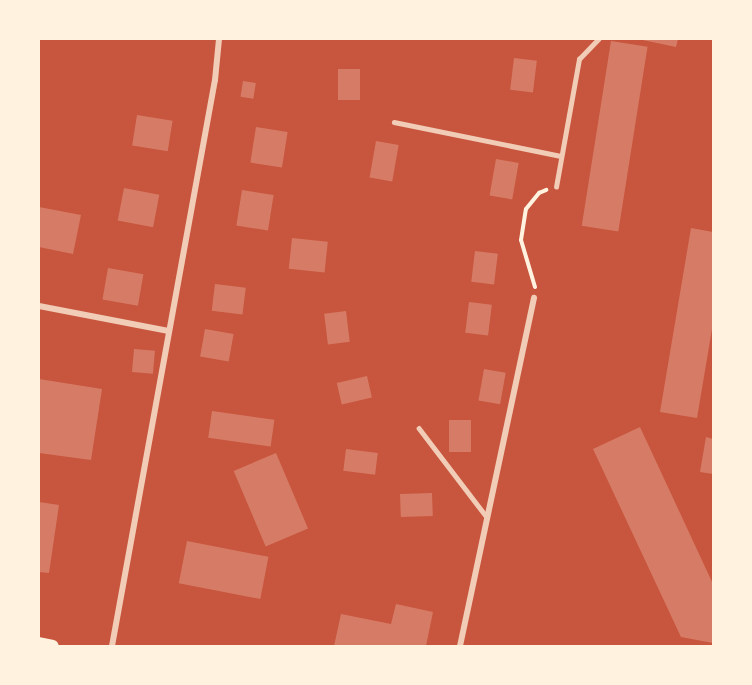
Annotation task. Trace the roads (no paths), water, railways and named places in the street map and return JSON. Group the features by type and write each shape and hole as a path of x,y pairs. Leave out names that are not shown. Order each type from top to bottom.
{"main road":[{"path":"39,644 53,646"}],"street":[{"path":"112,646 219,39"},
{"path":"460,646 534,298"},
{"path":"39,306 169,330"}],"lane":[{"path":"555,187 579,59 598,39"},
{"path":"393,122 561,156"},
{"path":"419,428 486,516"}]}
